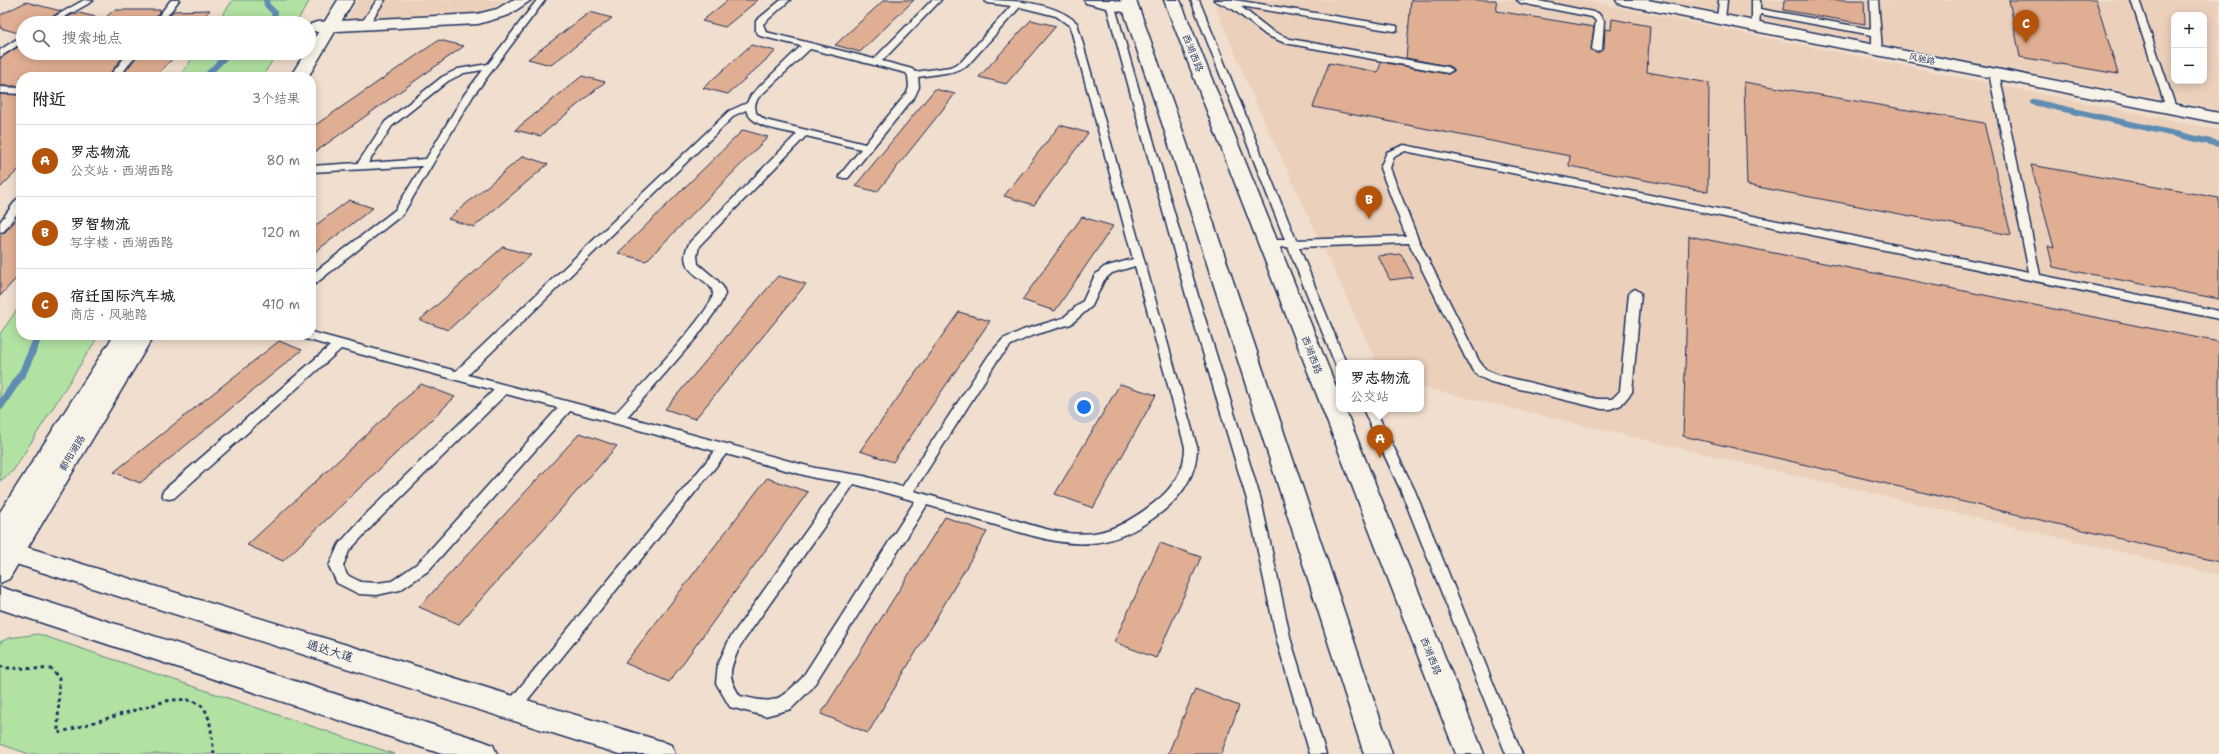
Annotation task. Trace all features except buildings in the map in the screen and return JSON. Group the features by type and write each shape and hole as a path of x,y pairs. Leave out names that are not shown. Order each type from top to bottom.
{"main road":[{"path":"318,31 334,0"},
{"path":"318,31 346,0"},
{"path":"318,31 364,25 478,20 503,12 523,0"},
{"path":"1092,0 1119,3 1174,130 1378,754"},
{"name":"西湖西路","path":"1172,0 1470,754"},
{"name":"风驰路","path":"1624,0 1721,19 1755,18 1878,50 2219,118"},
{"path":"289,72 297,60"},
{"path":"301,72 306,60"},
{"name":"鄱阳湖路","path":"3,552 123,340"},
{"name":"鄱阳湖路","path":"3,552 140,340"},
{"name":"通达大道","path":"3,552 661,754"},
{"path":"0,598 483,754"}],"lane":[{"path":"162,16 175,0"},
{"path":"364,25 381,0"},
{"path":"316,277 400,212 468,95 541,0"},
{"path":"786,0 759,23 760,31 764,34 909,71 913,75 914,86 912,94 844,176"},
{"path":"876,62 937,0"},
{"path":"316,338 815,473 851,479 905,493 1049,536 1069,539 1101,537 1126,528 1151,513 1172,494 1186,474 1190,462 1191,447 1074,25 1070,19 1064,15 988,0"},
{"path":"1195,0 1339,360"},
{"path":"1218,0 1394,28"},
{"path":"1218,0 1237,8 1269,33 1288,41 1448,70"},
{"path":"1521,0 1595,15 1600,21 1597,49"},
{"path":"1721,19 1723,0"},
{"path":"1756,0 1755,18 1876,33"},
{"path":"1874,0 1878,50"},
{"path":"2135,0 2171,108"},
{"path":"60,16 89,1"},
{"path":"1579,11 1583,1"},
{"path":"1119,3 1193,299 1254,500 1284,641 1318,754"},
{"path":"913,75 945,70 964,64 1016,5"},
{"path":"0,54 16,43"},
{"path":"458,377 732,114 749,105 754,97 808,45"},
{"path":"118,72 127,60"},
{"path":"361,166 388,124 445,79 461,71 490,66"},
{"path":"1994,73 2035,276"},
{"path":"0,90 16,91"},
{"path":"749,105 749,111 753,118 762,122 866,148"},
{"path":"618,419 704,321 718,300 720,293 716,286 692,267 691,260 694,246 803,133"},
{"path":"1635,293 1626,392 1619,401 1611,406 1527,387 1482,373 1474,363 1413,239 1384,168 1387,159 1392,152 1404,148 2035,276 2219,315"},
{"path":"316,169 429,162"},
{"path":"0,229 16,208"},
{"path":"1269,244 1413,239"},
{"path":"905,493 992,358 1007,342 1067,321 1088,303 1099,278 1108,270 1140,261"},
{"path":"169,494 338,345"},
{"path":"503,389 370,519 344,548 336,566 342,579 359,588 377,589 395,586 423,567 567,406"},
{"path":"1370,412 1408,490 1514,754"},
{"path":"512,708 724,448"},
{"path":"851,479 735,642 725,664 722,683 735,702 765,709 786,704 807,683 924,499"}],"path":[{"path":"0,666 5,668 51,670 59,678 58,733 178,698 193,700 203,704 208,711 214,754"}],"shaded area":[{"path":"358,0 507,0 480,14 345,22"},
{"path":"1213,0 1581,0 2219,130 2219,575 1424,388 1424,360 1376,360 1255,101"},
{"path":"1657,0 2219,0 2219,110"}],"green space":[{"path":"233,0 310,0 300,16 222,16"},
{"path":"191,60 273,60 265,72 183,72"},
{"path":"16,311 16,340 96,340 13,471 0,481 0,334"},
{"path":"38,634 394,754 29,754 0,744 0,642 9,638"}],"waterway":[{"path":"266,0 267,5 275,13 274,16"},
{"path":"210,72 222,60"},
{"path":"2033,102 2219,144"},
{"path":"0,406 23,372 37,340"}],"place":[{"name":"宿迁国际汽车城","path":"2026,43"},
{"name":"罗智物流","path":"1369,219"},
{"name":"罗志物流","path":"1380,458"}]}
